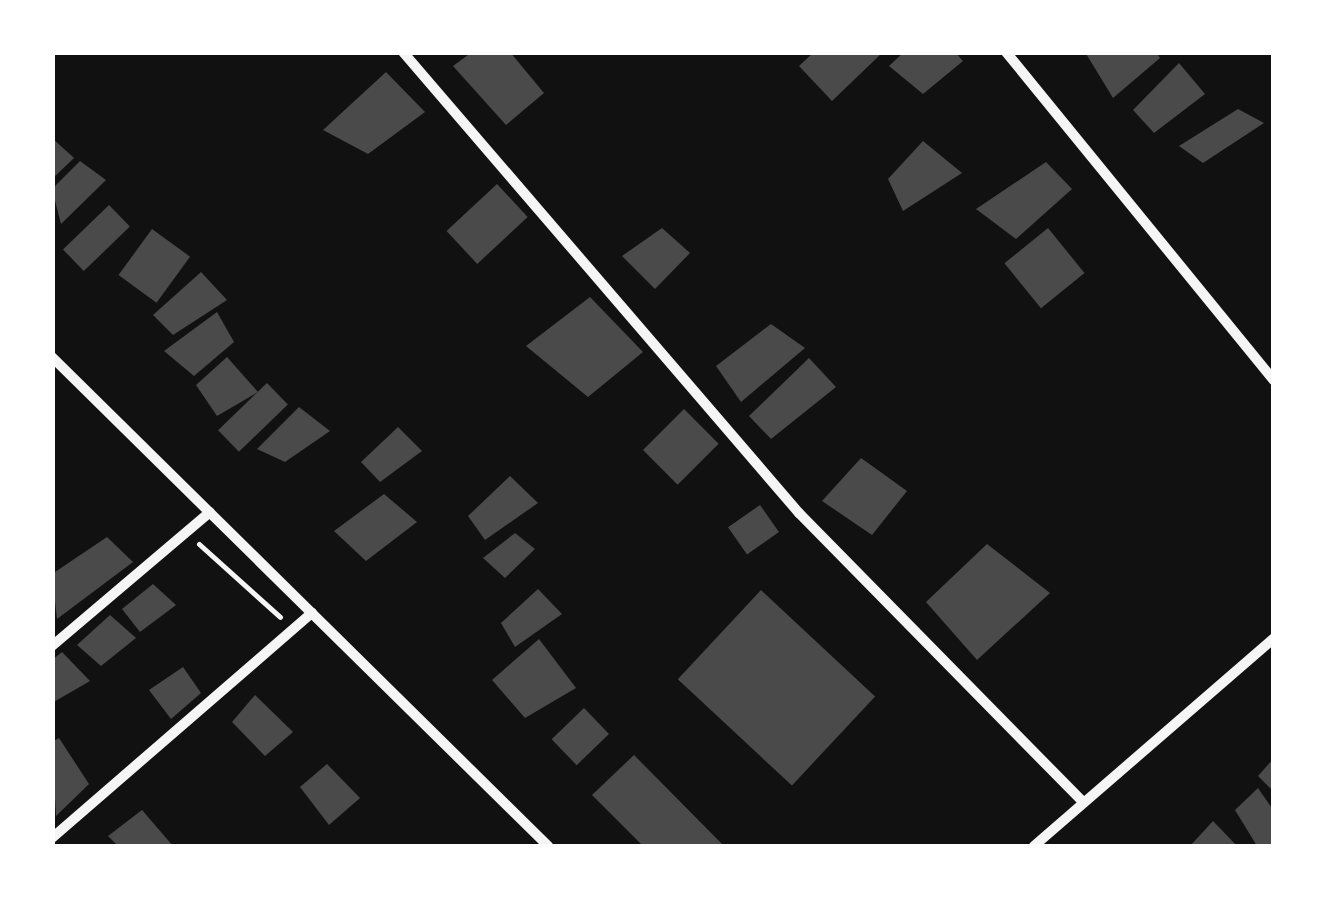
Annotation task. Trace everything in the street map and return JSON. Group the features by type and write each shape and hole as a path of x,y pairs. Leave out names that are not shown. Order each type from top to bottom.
{"street":[{"path":"402,52 798,513 1083,802"},
{"path":"1006,52 1274,381"},
{"path":"52,357 548,846"},
{"path":"52,646 210,512"},
{"path":"52,838 312,613"},
{"path":"1034,846 1274,638"}],"building":[{"path":"472,52 510,52 544,93 506,125 453,66"},
{"path":"814,52 883,52 832,101 799,66"},
{"path":"904,52 955,52 963,61 923,94 889,66"},
{"path":"1085,52 1156,52 1160,58 1113,98"},
{"path":"1179,63 1205,94 1154,133 1133,110"},
{"path":"386,72 425,112 368,154 323,130"},
{"path":"1238,109 1264,123 1203,163 1179,146"},
{"path":"52,138 74,158 52,179"},
{"path":"923,141 962,173 903,211 888,179"},
{"path":"80,161 106,180 61,224 52,189"},
{"path":"1046,162 1072,189 1016,239 976,209"},
{"path":"497,184 528,217 477,264 447,231"},
{"path":"109,205 130,227 84,271 63,249"},
{"path":"662,228 690,253 655,289 622,256"},
{"path":"1048,228 1085,273 1041,308 1004,263"},
{"path":"152,229 190,257 157,303 118,275"},
{"path":"201,272 227,300 173,335 153,315"},
{"path":"590,297 643,352 588,397 526,346"},
{"path":"217,312 234,342 194,376 164,351"},
{"path":"771,324 805,348 741,402 716,366"},
{"path":"227,357 258,392 217,416 196,385"},
{"path":"809,358 836,387 771,439 749,416"},
{"path":"267,383 288,405 239,452 218,430"},
{"path":"299,407 330,431 285,462 257,449"},
{"path":"684,409 719,444 678,485 643,450"},
{"path":"398,427 422,451 380,482 361,462"},
{"path":"861,458 907,491 872,535 822,501"},
{"path":"510,476 538,503 485,540 468,516"},
{"path":"384,494 417,522 366,561 334,531"},
{"path":"760,505 779,532 747,554 728,527"},
{"path":"515,533 535,549 505,578 483,558"},
{"path":"107,537 133,562 57,619 52,574"},
{"path":"987,544 1050,593 977,660 926,602"},
{"path":"153,584 176,605 140,632 122,609"},
{"path":"538,589 562,614 515,647 501,623"},
{"path":"761,590 875,696 792,786 678,679"},
{"path":"110,615 136,638 101,666 77,645"},
{"path":"539,639 576,688 525,718 492,680"},
{"path":"62,652 90,681 52,703 52,660"},
{"path":"183,667 201,693 171,719 149,690"},
{"path":"255,695 293,732 265,756 232,722"},
{"path":"584,708 609,734 577,765 552,739"},
{"path":"59,738 89,784 56,816 52,742"},
{"path":"634,755 724,846 643,846 592,795"},
{"path":"1274,758 1274,792 1258,776"},
{"path":"327,764 360,798 329,825 300,787"},
{"path":"1258,788 1274,811 1274,846 1257,846 1235,810"},
{"path":"142,810 173,846 118,846 108,836"},
{"path":"1213,821 1237,846 1190,846"}]}
